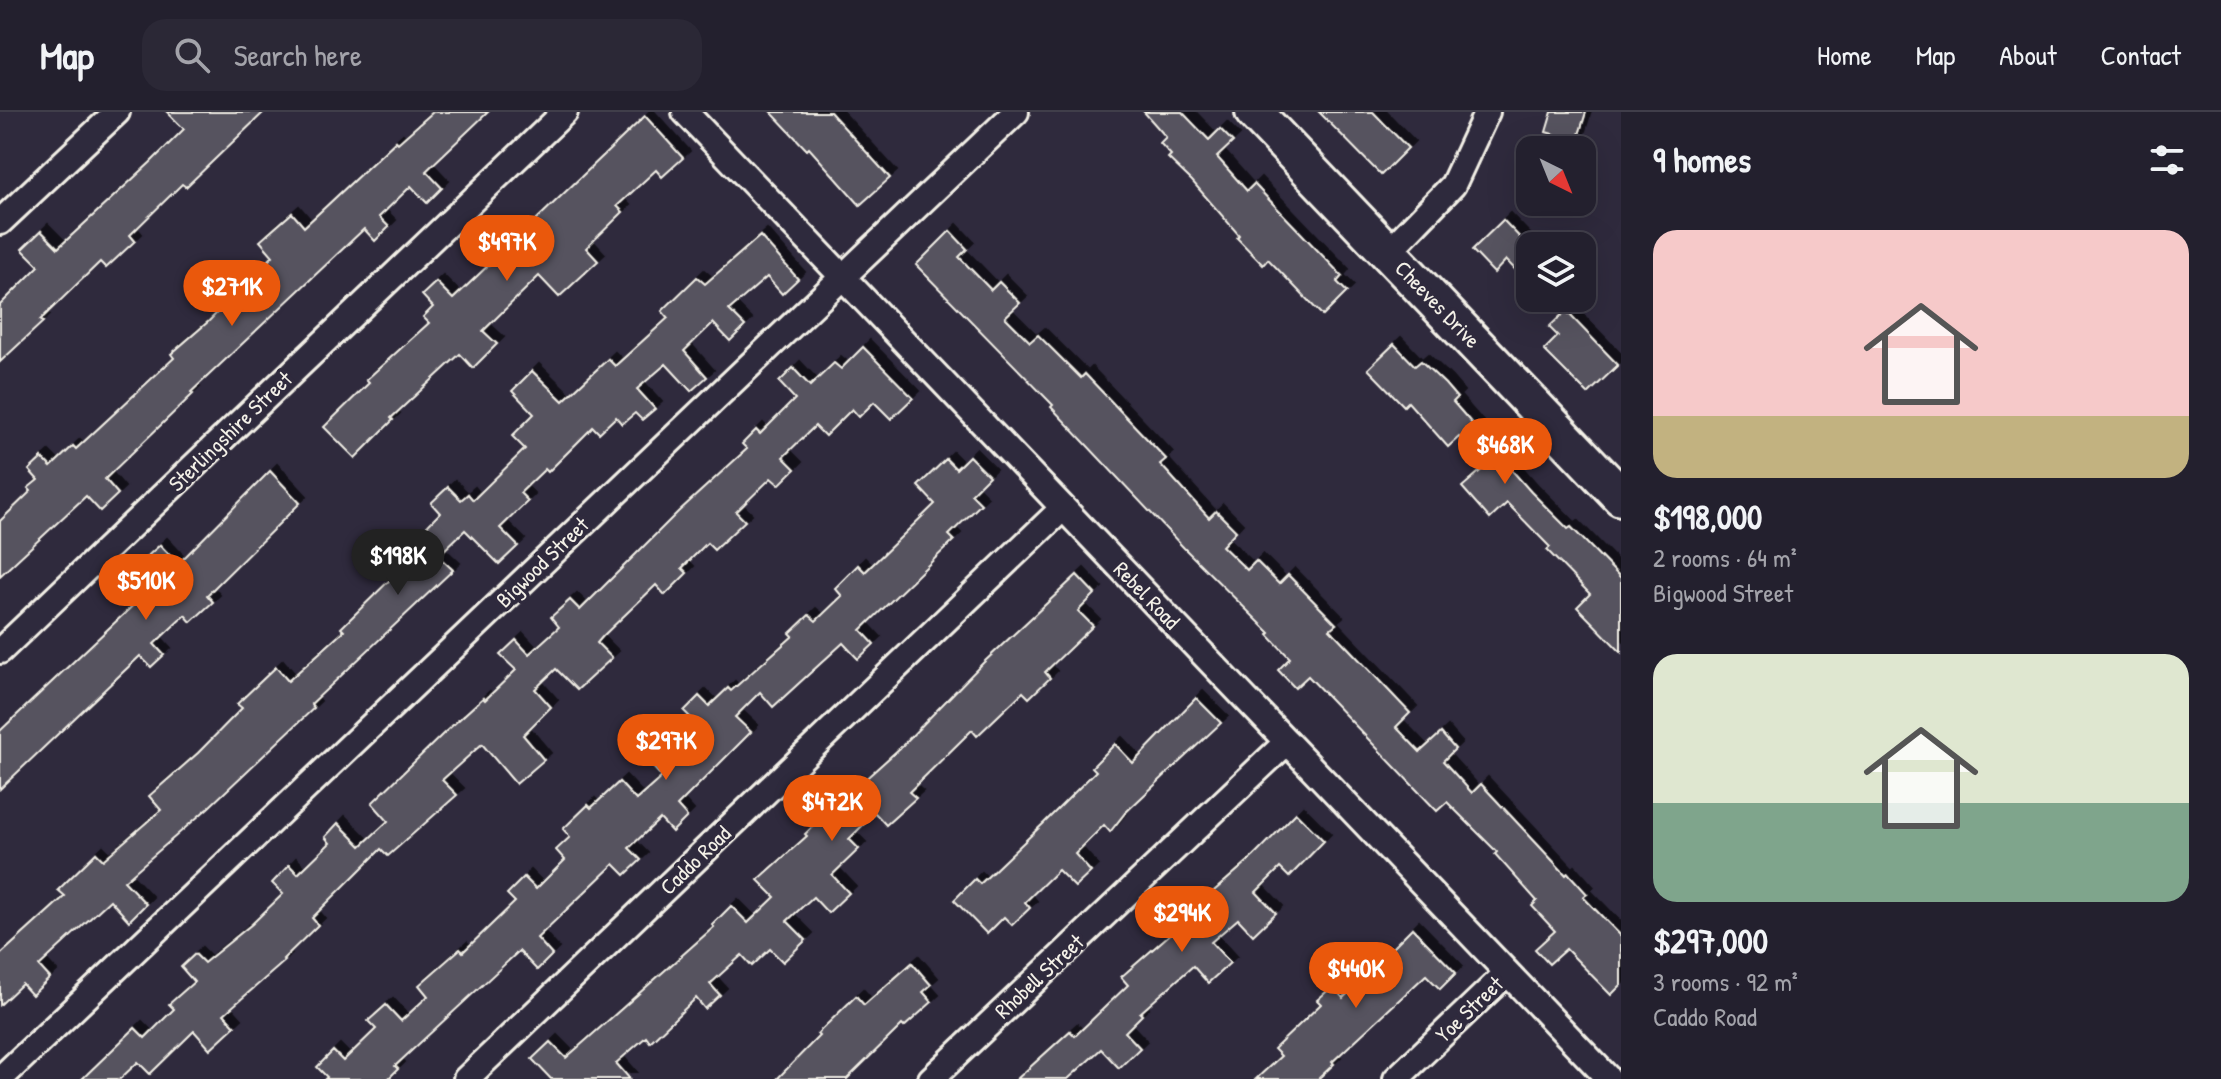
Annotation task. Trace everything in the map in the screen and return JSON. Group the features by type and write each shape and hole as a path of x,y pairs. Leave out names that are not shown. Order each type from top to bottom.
{"street":[{"path":"0,222 117,112"},
{"name":"Sterlingshire Street","path":"0,651 565,112"},
{"name":"Rebel Road","path":"685,112 1609,1079"},
{"name":"Bigwood Street","path":"0,1079 1016,112"},
{"name":"Cheeves Drive","path":"1254,112 1617,483"},
{"path":"1388,252 1453,185 1487,112"},
{"name":"Caddo Road","path":"466,1079 1063,508"},
{"name":"Rhobell Street","path":"931,1079 1287,742"},
{"name":"Yoe Street","path":"1396,1079 1507,973"}],"building":[{"path":"167,112 264,112 186,187 182,184 130,235 135,241 106,268 100,262 0,362 0,305 39,266 22,249 41,231 58,248 150,163 184,129"},
{"path":"433,112 488,112 426,171 442,188 427,203 411,186 379,217 389,227 375,241 364,229 191,392 193,394 105,479 118,494 100,511 86,496 0,576 0,521 38,480 29,470 42,458 51,467 73,446 76,449 174,358 171,354 209,321 273,256 260,241 292,213 304,227 396,141 398,143"},
{"path":"771,112 830,112 890,178 860,205 809,148 807,150"},
{"path":"1144,112 1182,112 1209,140 1220,129 1233,142 1217,157 1247,191 1254,184 1342,276 1337,282 1347,292 1323,316 1268,259 1263,265 1237,238 1239,235 1168,158 1171,155 1160,143 1166,137"},
{"path":"1319,112 1373,112 1408,148 1381,175"},
{"path":"1552,112 1586,112 1579,136 1546,132"},
{"path":"645,116 683,158 662,177 656,170 617,206 623,212 586,248 598,261 559,297 539,276 483,331 497,344 473,368 460,354 391,418 393,420 355,458 324,427 369,383 366,380 429,323 423,317 433,307 422,295 436,282 453,299"},
{"path":"1503,220 1516,233 1516,270 1506,260 1494,273 1472,250"},
{"path":"950,231 967,249 959,257 991,290 999,282 1020,303 1005,317 1030,342 1038,335 1081,378 1085,374 1166,459 1160,464 1209,518 1216,511 1236,531 1222,546 1247,570 1256,561 1279,584 1288,575 1336,624 1330,629 1410,713 1396,727 1420,752 1441,733 1455,749 1443,761 1472,793 1481,784 1587,894 1583,897 1621,936 1621,985 1611,995 1566,949 1549,964 1535,949 1555,931 1532,906 1537,901 1495,854 1497,852 1447,802 1437,811 1308,676 1295,688 1278,670 1290,658 1268,635 1270,633 1184,548 1051,407 1053,405 916,265"},
{"path":"760,236 798,279 782,294 767,277 729,310 745,326 730,341 713,323 684,351 707,377 691,391 666,364 637,389 655,409 642,420 635,413 622,424 616,417 599,433 593,427 548,472 545,469 520,493 528,501 500,528 518,546 499,564 465,530 438,556 453,570 311,704 314,708 208,808 124,881 146,904 129,921 110,900 39,966 50,978 32,995 22,984 0,1005 0,955 65,896 58,890 96,853 103,860 161,810 149,796 198,753 242,708 237,704 276,667 288,681 344,631 341,628 406,564 398,556 440,513 431,503 448,487 461,500 468,494 473,500 525,449 512,436 534,414 512,391 532,371 563,401 608,359 615,366 668,318 662,311 697,277 705,284"},
{"path":"1567,312 1618,365 1588,394 1544,350 1558,336 1549,327"},
{"path":"1394,344 1415,366 1421,361 1445,384 1457,398 1453,402 1482,435 1489,429 1509,451 1501,458 1531,492 1621,578 1621,652 1577,607 1590,594 1547,550 1550,547 1507,503 1490,519 1462,487 1485,467 1459,437 1448,447 1408,402 1404,406 1368,369"},
{"path":"863,347 913,398 891,419 874,402 859,417 852,409 825,436 815,426 783,457 795,469 779,485 771,478 736,512 745,521 714,550 707,543 682,568 687,573 665,595 656,585 603,636 597,643 612,658 577,690 556,669 535,689 551,707 523,735 544,760 516,784 482,744 442,780 457,795 388,856 381,849 312,918 318,925 283,959 285,961 224,1014 235,1026 210,1049 194,1031 150,1074 138,1062 120,1079 82,1079 135,1028 145,1038 174,1009 169,1004 194,982 181,967 195,954 204,963 252,924 283,894 272,883 289,865 298,874 330,843 325,837 338,823 361,846 388,821 372,803 443,734 516,670 500,655 516,640 529,654 559,627 551,617 570,600 580,610 678,512 747,449 742,444 756,430 760,434 795,399 779,382 793,368 810,386 834,363 841,369"},
{"path":"969,456 989,476 971,494 981,504 949,535 954,540 861,630 874,644 858,659 843,643 773,707 760,692 735,717 751,732 677,806 687,817 672,832 660,819 629,848 641,860 625,875 614,864 537,938 552,955 537,970 519,951 395,1066 398,1069 388,1079 325,1079 327,1077 317,1067 333,1051 343,1061 376,1029 368,1021 386,1005 401,1021 428,996 419,985 460,949 463,952 515,902 507,894 524,877 536,889 565,860 556,850 570,837 563,829 588,805 591,808 619,782 636,800 662,777 650,764 694,721 684,711 699,696 709,706 728,688 731,691 793,636 790,633 809,615 816,621 842,596 835,588 858,565 865,572 935,504 918,486 946,459 956,469"},
{"path":"270,471 300,503 207,595 213,602 191,622 185,615 154,644 164,655 151,667 140,656 0,789 0,731 160,580 142,561 160,545 178,564"},
{"path":"1077,575 1095,594 1078,611 1093,626 1045,672 1050,678 1029,698 1023,692 977,736 972,730 909,792 916,798 886,825 875,813 849,839 859,849 832,875 849,893 828,913 813,897 787,921 806,940 783,962 770,949 752,966 742,955 710,984 720,995 705,1009 696,998 650,1042 646,1037 616,1063 630,1079 551,1079 532,1059 550,1042 566,1058 714,927 712,925 731,906 748,923 775,897 758,880 807,836 805,834 830,810 833,813 851,796 849,794"},
{"path":"1196,698 1221,723 1125,813 1110,832 1104,825 1075,854 1091,872 1075,887 1058,870 1025,902 1030,908 1012,925 1004,917 987,934 954,900 975,879 980,884 1044,823 1096,771 1092,767 1115,744 1133,763"},
{"path":"1296,813 1324,841 1289,877 1280,868 1256,892 1276,913 1253,935 1238,919 1211,942 1230,963 1208,983 1193,966 1140,1013 1142,1015 1125,1032 1140,1048 1119,1068 1101,1049 1068,1079 1017,1079 1070,1031 1075,1036 1128,985 1121,977 1184,922 1182,919 1254,856"},
{"path":"1412,928 1456,973 1440,989 1426,975 1332,1062 1334,1064 1318,1079 1256,1079 1281,1056 1274,1049 1321,1004 1317,1000 1333,986 1343,998 1375,969 1373,967"},
{"path":"912,963 931,985 923,992 932,1002 904,1027 902,1025 847,1079 777,1079 856,996 864,1005"}]}
